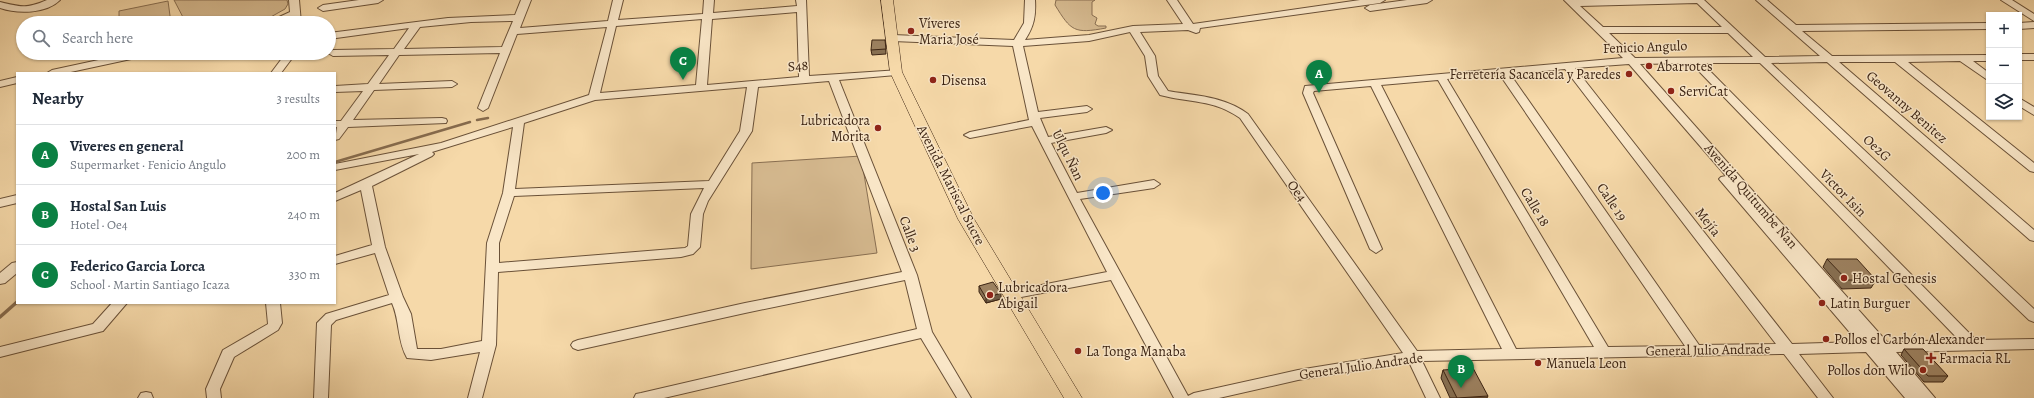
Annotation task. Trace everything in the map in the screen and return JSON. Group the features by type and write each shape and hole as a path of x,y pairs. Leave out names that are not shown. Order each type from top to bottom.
{"main road":[{"name":"Avenida Mariscal Sucre","path":"887,0 893,38 896,72 966,219 1073,398"}],"street":[{"path":"0,5 16,12 25,11 55,0"},
{"path":"294,0 296,16"},
{"path":"322,8 378,0"},
{"path":"483,108 526,0"},
{"path":"594,97 618,0"},
{"path":"701,88 709,0"},
{"path":"1017,43 1027,30 1032,18 1030,0"},
{"path":"1172,0 1190,27 1197,31 1212,31 1321,8 1380,0"},
{"path":"1321,8 1427,0"},
{"name":"Avenida Quitumbe Ñan","path":"1560,0 1627,61"},
{"path":"1570,1 1699,0"},
{"name":"Oe2G","path":"1699,0 2034,317"},
{"name":"Geovanny Benitez","path":"1760,0 2034,237"},
{"path":"2006,0 2034,18"},
{"name":"Avenida Quitumbe Ñan","path":"1570,1 1600,30 1877,347 1928,398"},
{"path":"514,31 707,17 801,5 804,79"},
{"path":"336,35 416,25 484,19 519,18"},
{"path":"336,134 339,124 371,88 416,25"},
{"path":"2022,26 2034,25"},
{"path":"1792,28 1986,26"},
{"path":"893,38 1017,43 1089,38 1133,29 1190,27"},
{"name":"Oe4","path":"1133,29 1150,56 1153,76 1164,93 1196,96 1214,100 1235,108 1244,116 1413,356 1433,398"},
{"path":"1600,30 1730,30"},
{"name":"Ulqu Ñan","path":"1017,43 1034,119 1073,197 1181,398"},
{"path":"336,53 507,50"},
{"path":"1897,58 2034,169"},
{"path":"1962,58 1986,76"},
{"name":"Fenicio Angulo","path":"1376,249 1308,93 1309,88 1627,61 1986,58"},
{"path":"57,72 112,60"},
{"path":"277,72 287,60"},
{"name":"Victor Isin","path":"1693,60 1972,345"},
{"name":"Mejía","path":"1566,65 1826,398"},
{"name":"Calle 19","path":"1504,71 1695,350"},
{"name":"S48","path":"443,146 594,97 896,72"},
{"name":"Calle 18","path":"1441,76 1604,352"},
{"name":"Calle 3","path":"833,77 910,275 925,332 964,398"},
{"path":"0,84 16,80"},
{"path":"492,268 689,251 695,244 697,214 708,190 746,130 753,83"},
{"path":"1375,83 1511,354"},
{"path":"336,89 452,84"},
{"path":"2022,103 2034,112"},
{"path":"970,135 1034,119 1087,109"},
{"path":"339,124 442,121"},
{"path":"475,398 489,345 494,239 509,193 519,121"},
{"path":"1045,141 1106,130"},
{"path":"336,167 443,146"},
{"path":"336,197 366,184 443,146"},
{"path":"366,184 380,246 396,297 404,314 408,346 412,354 420,356 489,345"},
{"path":"509,193 713,184"},
{"path":"1073,197 1154,184"},
{"path":"0,203 16,198"},
{"path":"336,260 380,246"},
{"path":"0,280 16,267"},
{"path":"578,345 738,310 910,275"},
{"path":"1011,295 1115,275"},
{"path":"321,398 324,323 331,317 396,297"},
{"path":"0,352 98,328 119,304"},
{"path":"214,398 212,389 228,354 273,328 275,323 273,304"},
{"path":"641,398 925,332"},
{"name":"General Julio Andrade","path":"1194,398 1298,375 1413,356 2034,344"},
{"name":"Avenida Quitumbe Ñan","path":"1877,347 1914,398"}],"shaded area":[{"path":"174,0 287,0 288,4 285,9 272,16 182,16"},
{"path":"1056,0 1095,0 1092,2 1092,15 1097,18 1095,24 1098,26 1106,26 1106,28 1087,31 1074,28 1060,14 1055,5"},
{"path":"168,1 170,16 119,16 119,11"},
{"path":"861,156 877,253 751,269 752,163"}],"building":[{"path":"872,40 885,40 886,49 871,50"},
{"path":"1827,259 1857,259 1876,280 1847,280"},
{"path":"993,282 1001,293 986,298 979,286"},
{"path":"1904,349 1923,349 1948,376 1928,376"},
{"path":"1473,368 1488,396 1457,398 1443,370"}],"waterway":[{"path":"477,120 488,118"},
{"path":"336,162 470,122"},
{"path":"0,317 16,303"}],"place":[{"name":"Víveres Maria José","path":"911,31"},
{"name":"Abarrotes","path":"1649,66"},
{"name":"Ferretería Sacancela y Paredes","path":"1629,74"},
{"name":"Federico Garcia Lorca","path":"683,80"},
{"name":"Disensa","path":"933,80"},
{"name":"ServiCat","path":"1671,91"},
{"name":"Viveres en general","path":"1319,93"},
{"name":"Lubricadora Morita","path":"878,128"},
{"name":"Hostal Genesis","path":"1844,278"},
{"name":"Lubricadora Abigail","path":"990,295"},
{"name":"Latin Burguer","path":"1822,303"},
{"name":"Pollos el Carbón Alexander","path":"1826,339"},
{"name":"La Tonga Manaba","path":"1078,351"},
{"name":"Farmacia RL","path":"1931,358"},
{"name":"Manuela Leon","path":"1538,363"},
{"name":"Pollos don Wilo","path":"1923,370"},
{"name":"Hostal San Luis","path":"1461,388"}]}
